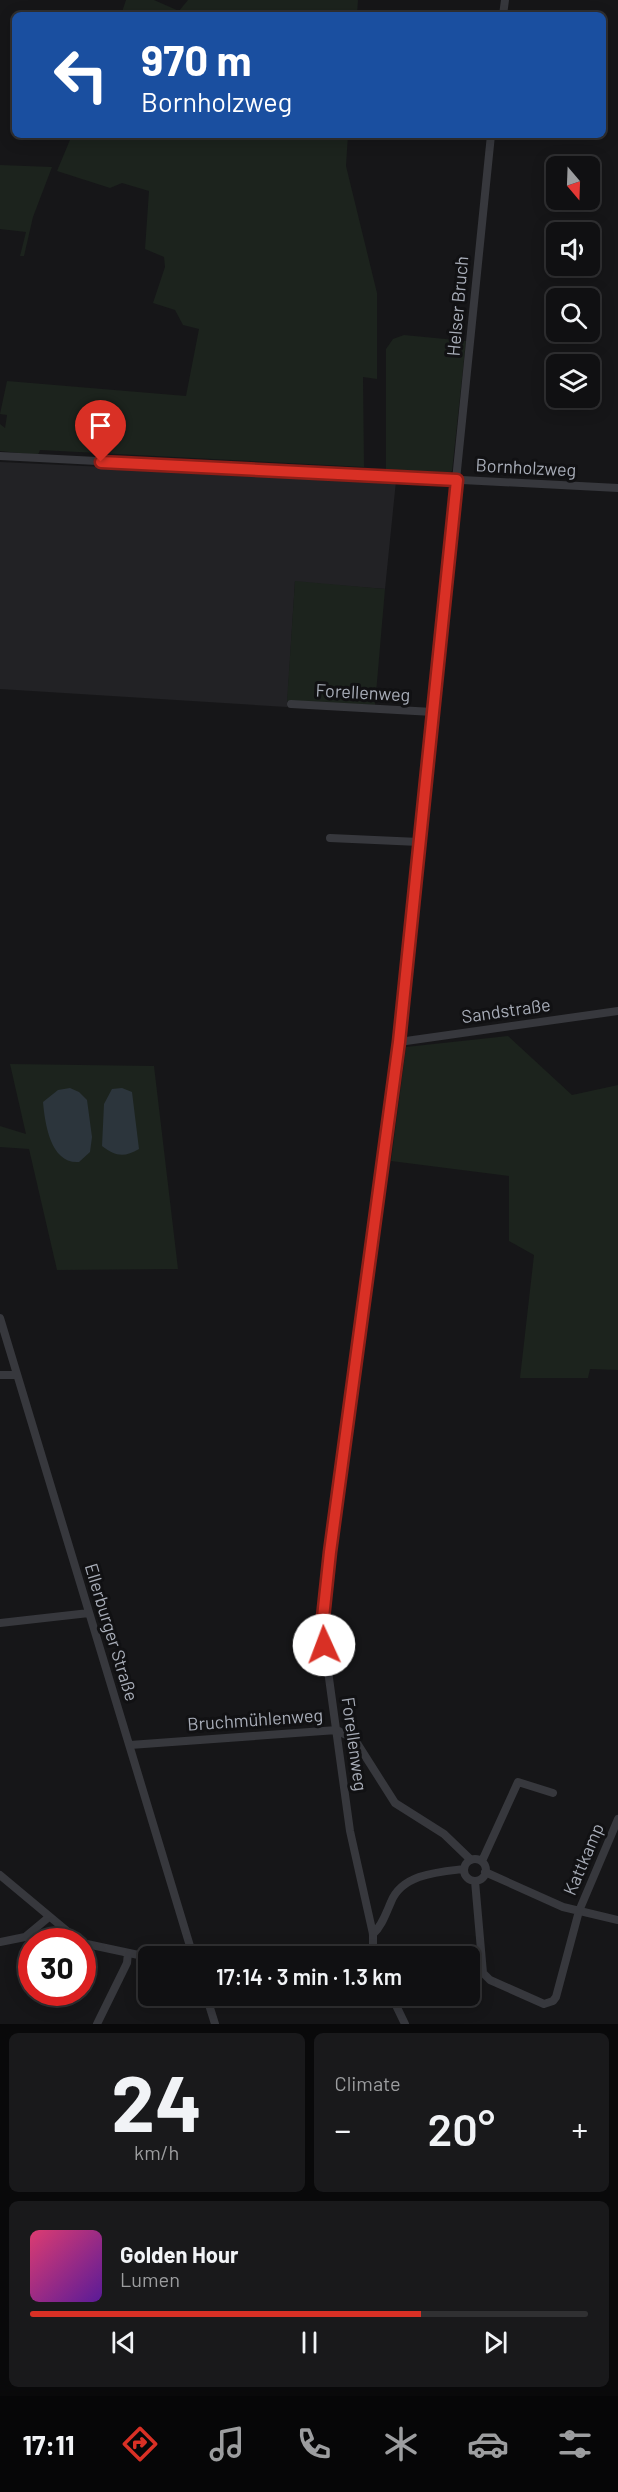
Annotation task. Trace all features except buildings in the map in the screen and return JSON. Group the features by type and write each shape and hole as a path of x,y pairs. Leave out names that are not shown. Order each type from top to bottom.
{"street":[{"name":"Helser Bruch","path":"457,480 491,138"},
{"name":"Bornholzweg","path":"0,456 618,488"},
{"name":"Forellenweg","path":"373,1946 373,1934 350,1831 322,1627 399,1042 457,480"},
{"name":"Forellenweg","path":"291,705 434,712"},
{"path":"330,838 419,842"},
{"name":"Sandstraße","path":"399,1042 618,1011"},
{"name":"Ellerburger Straße","path":"0,1318 191,1946"},
{"path":"0,1375 17,1375"},
{"path":"0,1623 89,1613"},
{"name":"Bruchmühlenweg","path":"130,1745 337,1730 355,1740 395,1803 444,1833 471,1860"},
{"path":"482,1862 471,1860 465,1869 466,1876 475,1881 482,1878 485,1872 482,1862 518,1782 553,1792"},
{"name":"Kattkamp","path":"475,1881 483,1974 490,1980 544,2004 556,1997 579,1911 618,1820"},
{"path":"373,1934 379,1929 393,1896 405,1882 419,1877 465,1869"},
{"path":"485,1872 541,1898 579,1911 618,1920"},
{"path":"0,1875 63,1928"},
{"path":"0,1942 24,1936 49,1917"},
{"path":"96,1946 138,1955"},
{"path":"97,2024 127,1964 128,1953"},
{"path":"209,2006 215,2024"},
{"path":"396,2006 405,2024"}],"shaded area":[{"path":"126,0 154,0 179,11 188,0 358,0 357,12 122,12"},
{"path":"71,138 348,138 346,166 377,293 377,379 363,377 364,467 40,450 38,455 0,451 0,424 5,428 7,415 0,414 7,381 186,396 199,329 183,325 175,310 153,303 165,267 164,257 145,249 149,191 122,183 110,188 57,171"},
{"path":"0,165 52,167 33,217 24,256 20,256 26,232 0,229"},
{"path":"404,335 466,341 452,471 447,475 386,472 386,349 393,339"},
{"path":"0,462 396,481 385,589 295,582 287,707 0,689"},
{"path":"295,581 385,589 375,705 287,701"},
{"path":"508,1036 572,1095 618,1085 618,1370 590,1369 588,1378 520,1378 534,1255 509,1241 509,1176 391,1161 406,1047"},
{"path":"10,1064 154,1066 178,1269 57,1270 29,1149 0,1147 0,1126 26,1134"},
{"path":"70,1088 79,1092 87,1100 92,1137 90,1152 79,1162 69,1161 56,1150 48,1132 44,1111 43,1102 58,1090"},
{"path":"122,1088 132,1092 139,1149 124,1155 115,1154 102,1146 104,1104 112,1089"}],"route":[{"path":"101,462 457,480 399,1042 330,1552 322,1627 324,1645"}]}
